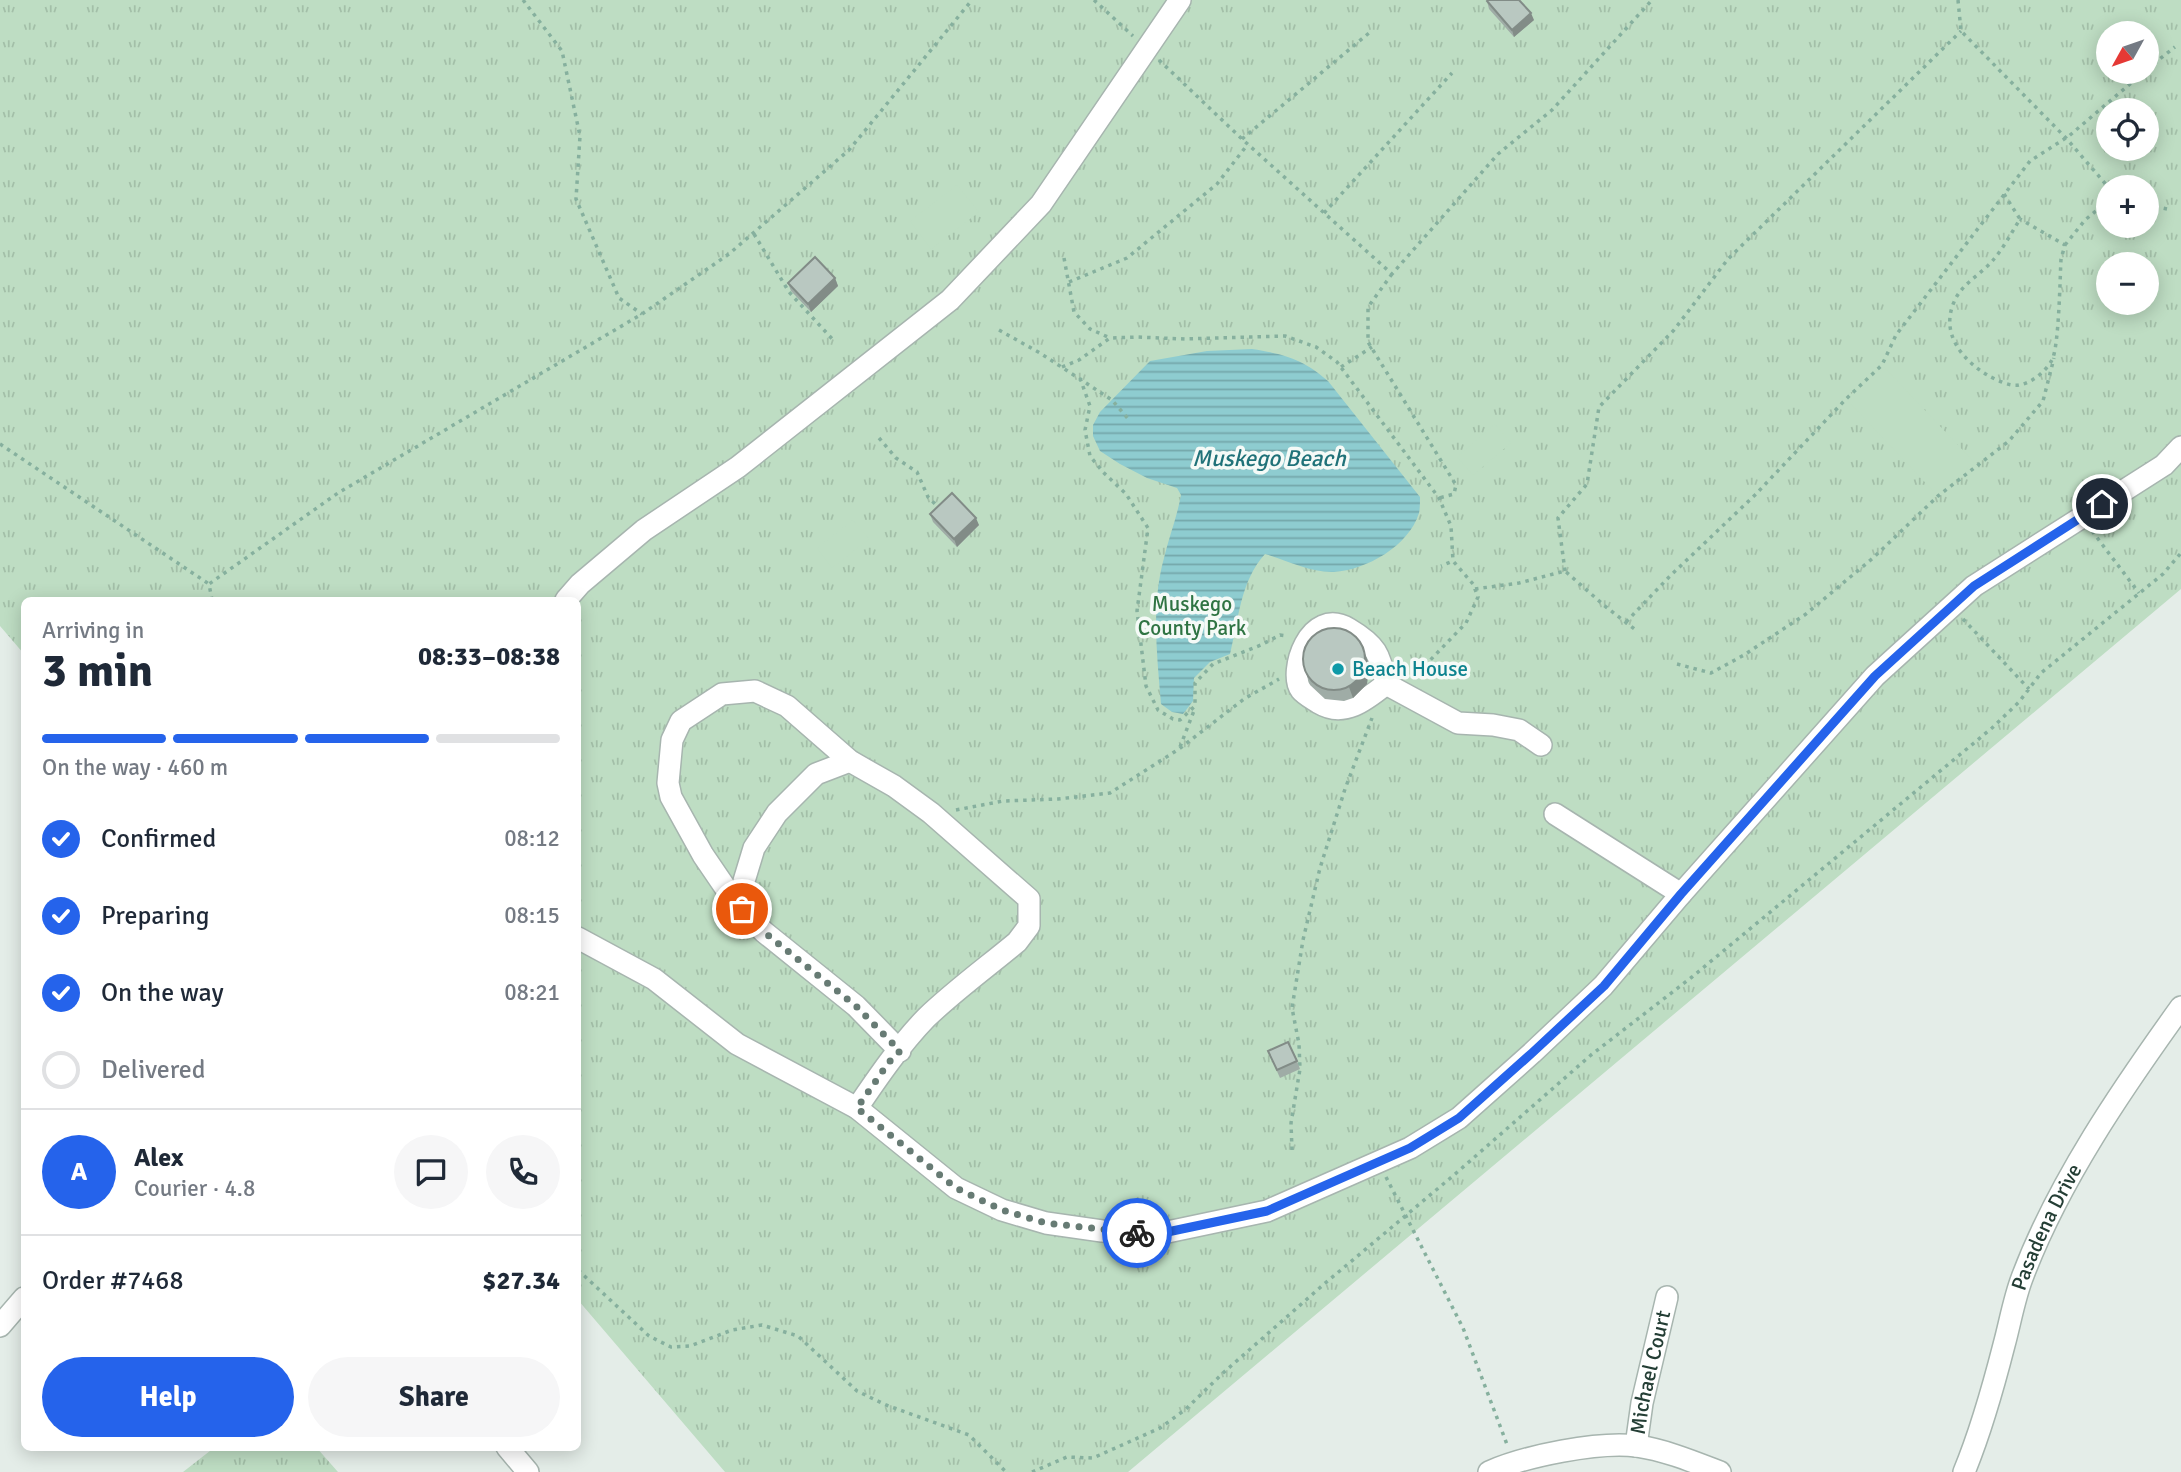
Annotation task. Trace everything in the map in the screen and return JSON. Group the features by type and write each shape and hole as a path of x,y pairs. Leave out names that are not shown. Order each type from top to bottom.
{"street":[{"path":"569,597 580,584 644,530 737,467 950,300 1041,204 1180,0"},
{"path":"581,939 654,979 737,1044 857,1108 956,1188 1002,1210 1046,1223 1102,1231 1158,1234 1267,1211 1410,1148 1459,1118 1604,986 1681,894 1875,676 1974,586 2164,465 2181,447"},
{"path":"1393,689 1346,709 1327,708 1300,689 1297,678 1307,640 1318,627 1330,623 1341,625 1374,646 1393,689 1458,723 1519,730 1541,745"},
{"path":"857,1108 889,1062 900,1051 926,1019 1017,942 1029,926 1029,900 931,813 894,786 850,761 787,706 755,691 722,694 681,721 672,740 668,783 671,797 703,855 742,909 764,932 856,1006 900,1051"},
{"path":"742,909 744,881 754,848 777,813 816,774 850,761"},
{"path":"1555,814 1681,894"},
{"name":"Pasadena Drive","path":"1964,1472 1987,1405 2021,1280 2038,1238 2112,1108 2181,1007"},
{"name":"Michael Court","path":"1636,1446 1642,1403 1667,1297"},
{"path":"0,1325 21,1301"},
{"path":"1489,1472 1562,1451 1636,1446 1720,1472"},
{"path":"510,1451 528,1472"}],"path":[{"path":"523,0 562,51 580,136 576,200 619,298 642,314"},
{"path":"209,584 338,493 642,314 754,234 849,149 972,0"},
{"path":"1094,0 1242,139 1392,274"},
{"path":"1439,499 1454,494 1456,485 1368,342 1368,307 1392,274 1498,154 1552,110 1652,0"},
{"path":"1958,0 1961,31 2066,138 2098,175"},
{"path":"1637,631 1565,572 1558,518 1587,484 1599,407 1674,330 1728,259 1961,31"},
{"path":"1242,139 1369,33"},
{"path":"2160,59 2175,47"},
{"path":"1324,213 1452,73"},
{"path":"1626,622 1882,365 1896,335 2030,161 2066,138 2130,84"},
{"path":"1069,282 1127,258 1217,184 1248,144"},
{"path":"2004,194 2020,219 2065,245"},
{"path":"2159,207 2167,209"},
{"path":"1677,664 1711,673 1745,655 1806,614 1873,558 1938,496 2008,441 2043,401 2054,358 2061,259 2065,245 2096,211"},
{"path":"2020,219 1993,261 1970,281 1954,300 1951,316 1953,339 1963,357 1975,368 1998,380 2018,386 2033,380 2054,358"},
{"path":"754,234 789,292 835,342"},
{"path":"1064,258 1074,312 1090,329 1110,338 1285,337 1316,347 1341,367 1439,499 1451,526 1453,561 1478,597 1466,623 1425,663 1393,689 1345,789 1320,868 1303,940 1292,1009 1299,1044 1300,1069 1291,1123 1292,1150"},
{"path":"999,330 1112,400 1130,421"},
{"path":"1062,367 1079,360 1110,338"},
{"path":"1341,367 1372,347"},
{"path":"1080,379 1090,406 1085,430 1090,456 1126,494 1148,528 1137,611 1146,686 1158,710 1172,719 1180,720 1195,706"},
{"path":"879,438 897,458 917,472 928,497 943,512"},
{"path":"0,444 209,584 211,597"},
{"path":"2081,517 2139,593"},
{"path":"1032,1472 1067,1457 1093,1458 1160,1428 1186,1409 1223,1373 1591,1055 1701,969 1992,728 2019,702 2041,673 2163,574 2181,552"},
{"path":"1441,566 1453,561"},
{"path":"1475,589 1519,583 1565,572"},
{"path":"1951,607 2029,689"},
{"path":"1179,749 1195,706 1195,683 1213,664 1280,635 1307,640"},
{"path":"931,813 1003,801 1058,799 1110,793 1179,749 1244,699 1299,667"},
{"path":"1379,1163 1463,1328 1514,1463"},
{"path":"581,1273 649,1335 671,1347 690,1346 732,1330 762,1325 798,1336 857,1391 886,1405 969,1435 1006,1472"}],"green space":[{"name":"Muskego County Park","path":"0,0 2181,0 2181,589 1128,1472 725,1472 581,1304 581,597 21,597 21,650 0,626"},
{"path":"957,185 979,212 931,249 910,221"},
{"path":"1882,365 1974,462 1938,496 1846,399"},
{"path":"1495,424 1511,443 1473,475 1457,457"},
{"path":"853,520 869,539 832,568 817,548"},
{"path":"210,1451 320,1451 338,1472 183,1472"}],"water":[{"name":"Muskego Beach","path":"1252,349 1293,359 1310,367 1328,381 1420,497 1419,513 1414,525 1396,546 1359,567 1325,572 1265,554 1245,588 1230,654 1210,662 1194,678 1193,701 1183,714 1172,712 1161,704 1156,612 1160,576 1181,495 1177,488 1147,478 1100,451 1093,436 1093,425 1100,412 1150,361 1207,351"}],"building":[{"path":"1488,0 1519,0 1531,13 1512,30"},
{"path":"815,257 835,278 808,304 788,283"},
{"path":"952,493 976,518 954,539 930,514"},
{"name":"Beach House","path":"1334,628 1356,637 1365,659 1356,681 1334,690 1312,681 1303,659 1312,637"},
{"path":"1288,1042 1297,1061 1277,1070 1268,1051"}],"way so far":[{"path":"742,909 797,961 856,1006 900,1051 889,1062 857,1108 956,1188 1002,1210 1046,1223 1137,1233"}],"place":[{"name":"Beach House","path":"1338,669"}],"route":[{"path":"1137,1233 1158,1234 1267,1211 1410,1148 1459,1118 1604,986 1681,894 1875,676 1974,586 2102,504"}]}
